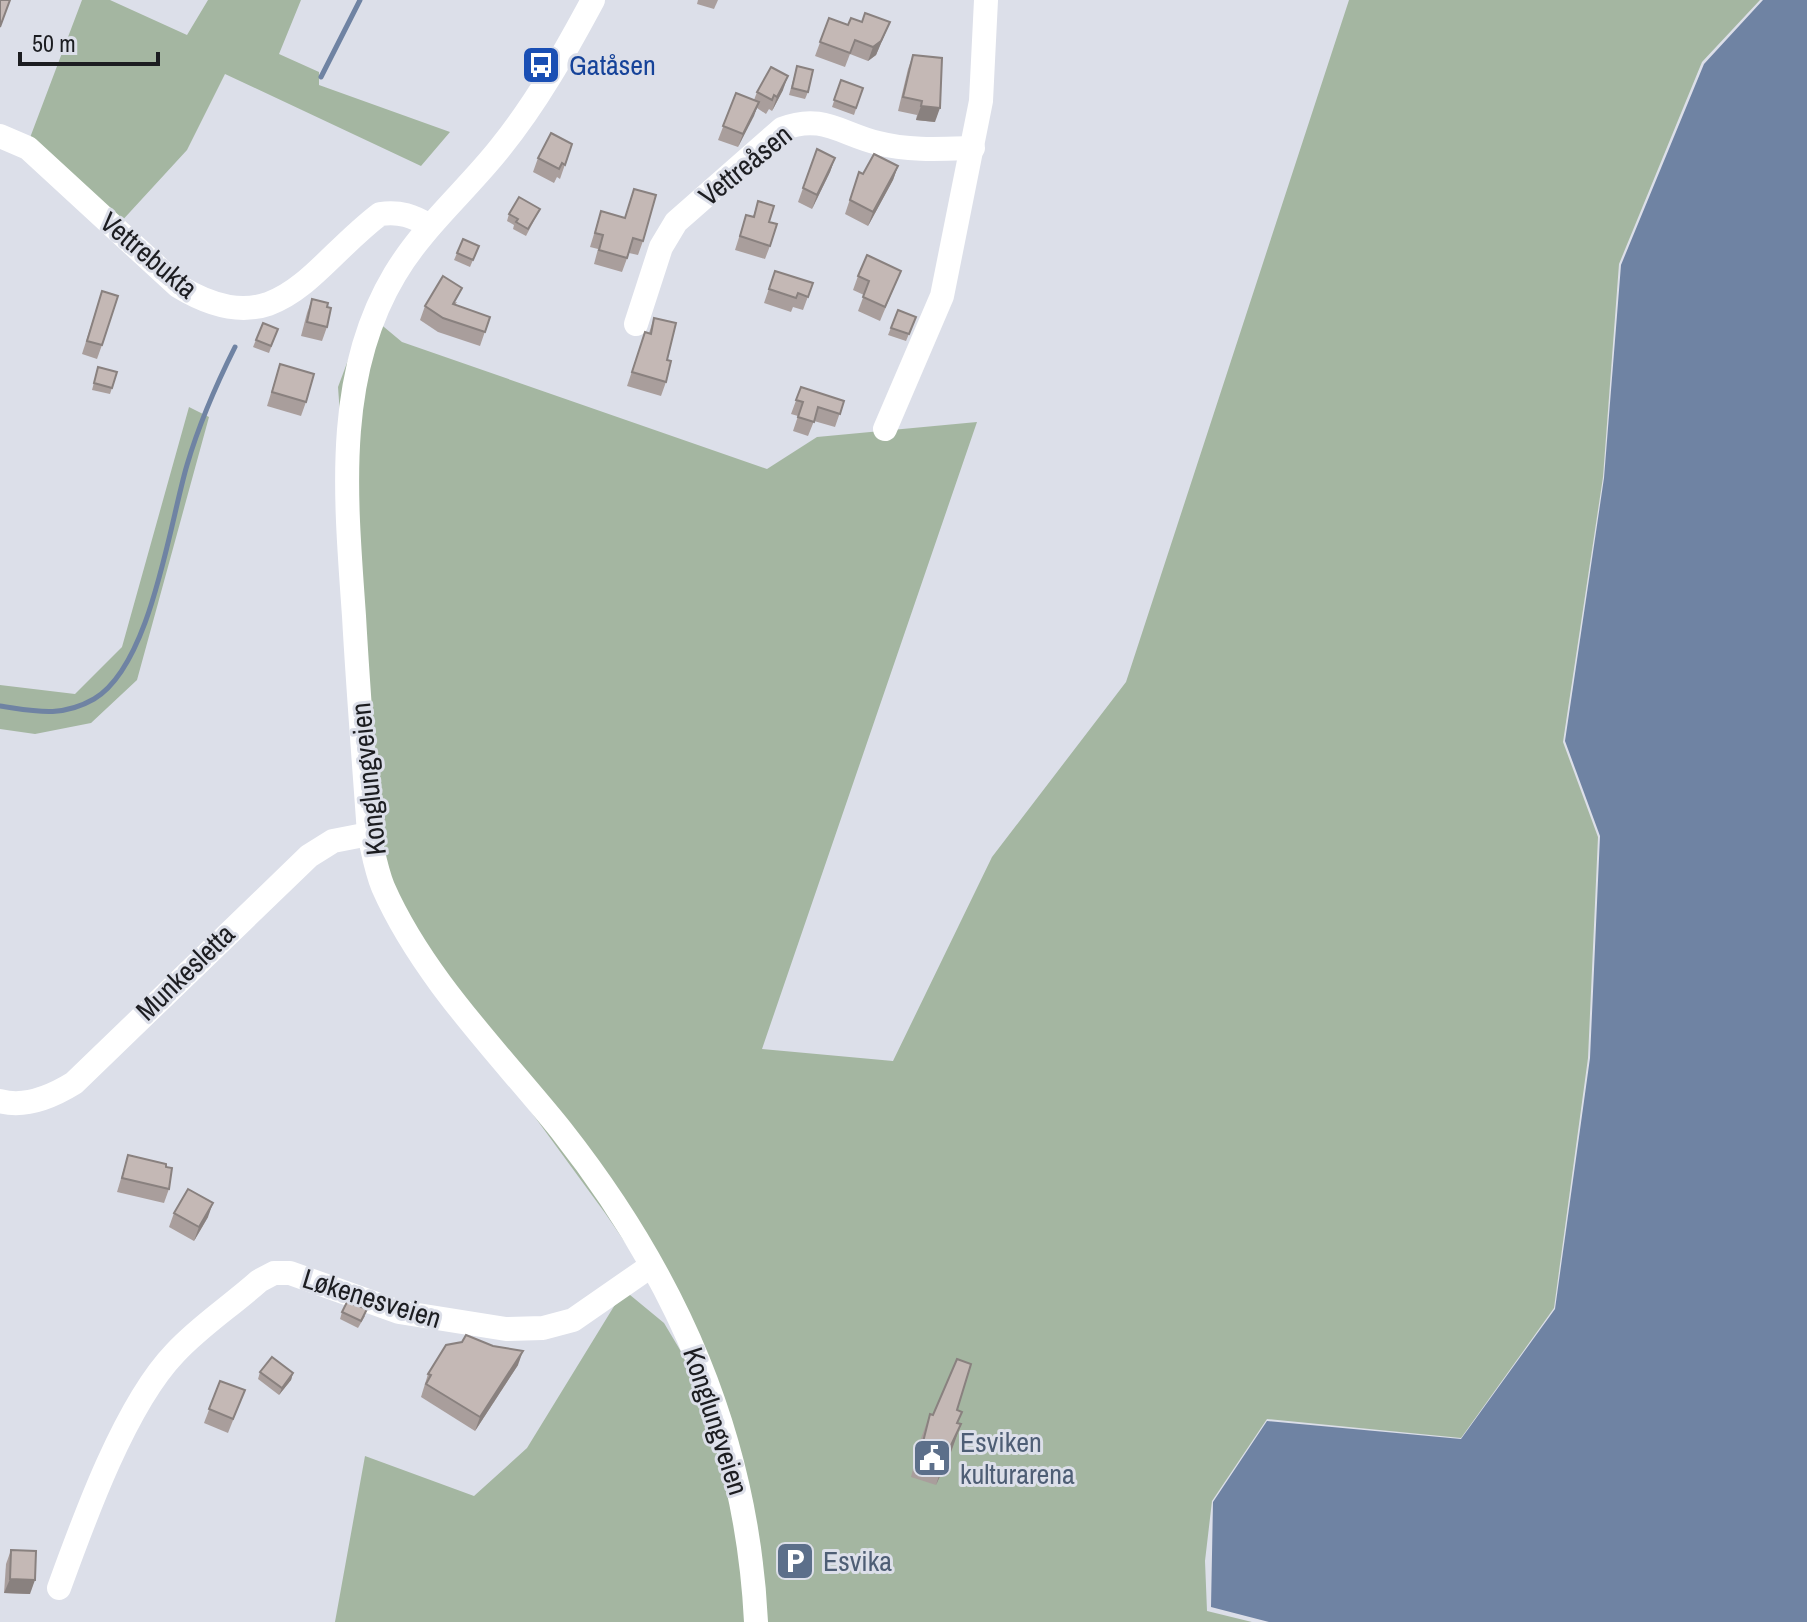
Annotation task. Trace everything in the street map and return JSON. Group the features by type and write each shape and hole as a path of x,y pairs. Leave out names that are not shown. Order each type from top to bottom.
{"street":[{"name":"Konglungveien","path":"593,0 548,83 499,149 430,226 396,272 373,316 357,366 348,432 347,512 369,834 382,883 419,954 564,1134 615,1203 708,1379 725,1430 751,1543 756,1622"},
{"path":"885,429 942,296 981,101 986,0"},
{"name":"Vettreåsen","path":"636,324 661,247 676,222 782,129 802,121 819,122 877,143 912,149 973,148"},
{"name":"Vettrebukta","path":"0,136 28,148 178,286 203,301 229,308 253,308 298,290 380,214 395,211 413,216 430,226"},
{"name":"Munkesletta","path":"0,1101 11,1104 52,1096 74,1083 132,1023 309,856 333,841 369,834"},
{"name":"Løkenesveien","path":"59,1588 86,1512 156,1375 209,1322 274,1273 309,1279 399,1312 454,1323 543,1328 573,1320 651,1266"}],"green space":[{"path":"82,0 110,0 187,35 208,0 301,0 279,54 319,72 319,85 450,132 421,166 225,74 187,150 119,224 28,143"},
{"path":"1349,0 1760,0 1702,62 1619,264 1603,477 1563,742 1598,837 1588,1058 1554,1308 1461,1438 1267,1419 1212,1501 1205,1561 1207,1611 1252,1622 335,1622 365,1456 474,1496 527,1448 624,1290 664,1323 723,1422 679,1321 605,1213 415,953 384,882 367,786 338,387 366,312 402,342 767,469 817,437 977,422 762,1049 893,1061 992,857 1126,682"},
{"path":"189,407 209,417 137,680 91,723 35,734 0,729 0,685 75,694 122,647"}],"water":[{"path":"1763,0 1807,0 1807,1622 1269,1622 1211,1607 1213,1502 1267,1421 1461,1439 1555,1309 1590,1058 1600,836 1565,741 1604,478 1621,265 1704,64"}],"building":[{"path":"0,0 10,0 0,27"},
{"path":"865,13 890,22 881,41 873,47 855,40 850,53 820,42 829,18 848,25 851,18 862,22"},
{"path":"913,55 942,58 940,108 921,106 922,101 903,97"},
{"path":"797,66 813,70 808,92 792,88"},
{"path":"771,67 788,76 777,97 774,95 772,100 757,92"},
{"path":"841,80 863,88 856,108 834,100"},
{"path":"736,93 759,102 743,134 723,126"},
{"path":"551,133 572,144 565,165 562,163 559,169 538,158"},
{"path":"817,149 835,158 817,195 803,188"},
{"path":"874,154 898,166 873,212 850,200 859,172 863,174"},
{"path":"634,189 656,195 643,241 633,238 627,258 599,250 603,235 595,233 601,211 625,218"},
{"path":"519,197 540,209 528,229 509,214"},
{"path":"758,201 774,206 769,222 777,224 770,246 740,236 746,215 754,217"},
{"path":"463,239 479,246 473,260 457,253"},
{"path":"867,255 901,271 885,307 863,297 869,281 858,276"},
{"path":"775,271 813,283 808,297 798,293 796,298 769,289"},
{"path":"443,276 462,288 453,304 490,317 485,332 443,318 425,306"},
{"path":"102,291 118,296 102,345 87,341"},
{"path":"312,299 328,303 327,307 331,308 327,327 307,322"},
{"path":"898,310 916,317 909,334 891,328"},
{"path":"654,318 676,323 667,360 671,361 666,382 632,372 645,332 651,334"},
{"path":"263,323 278,329 271,346 256,340"},
{"path":"280,364 314,374 306,402 272,392"},
{"path":"98,367 117,372 112,388 94,383"},
{"path":"801,387 844,401 840,414 818,407 814,422 798,417 803,402 796,400"},
{"path":"128,1155 172,1168 169,1189 122,1178"},
{"path":"188,1189 213,1203 199,1227 174,1213"},
{"path":"347,1302 367,1309 361,1321 342,1312"},
{"path":"466,1335 493,1346 523,1351 480,1417 426,1384 431,1375 428,1374 446,1345 462,1342"},
{"path":"272,1357 293,1373 282,1388 260,1372"},
{"path":"957,1359 971,1364 957,1410 962,1412 957,1423 961,1424 945,1458 921,1450 930,1414 933,1415"},
{"path":"220,1381 245,1390 233,1419 209,1409"},
{"path":"11,1550 36,1551 35,1580 10,1579"}],"waterway":[{"path":"321,77 360,0"},
{"path":"0,706 48,712 70,709 94,699 114,682 144,626 192,450 208,405 235,347"}],"place":[{"name":"Gatåsen","path":"541,65"},
{"name":"Esviken kulturarena","path":"932,1458"},
{"name":"Esvika","path":"795,1561"}]}
